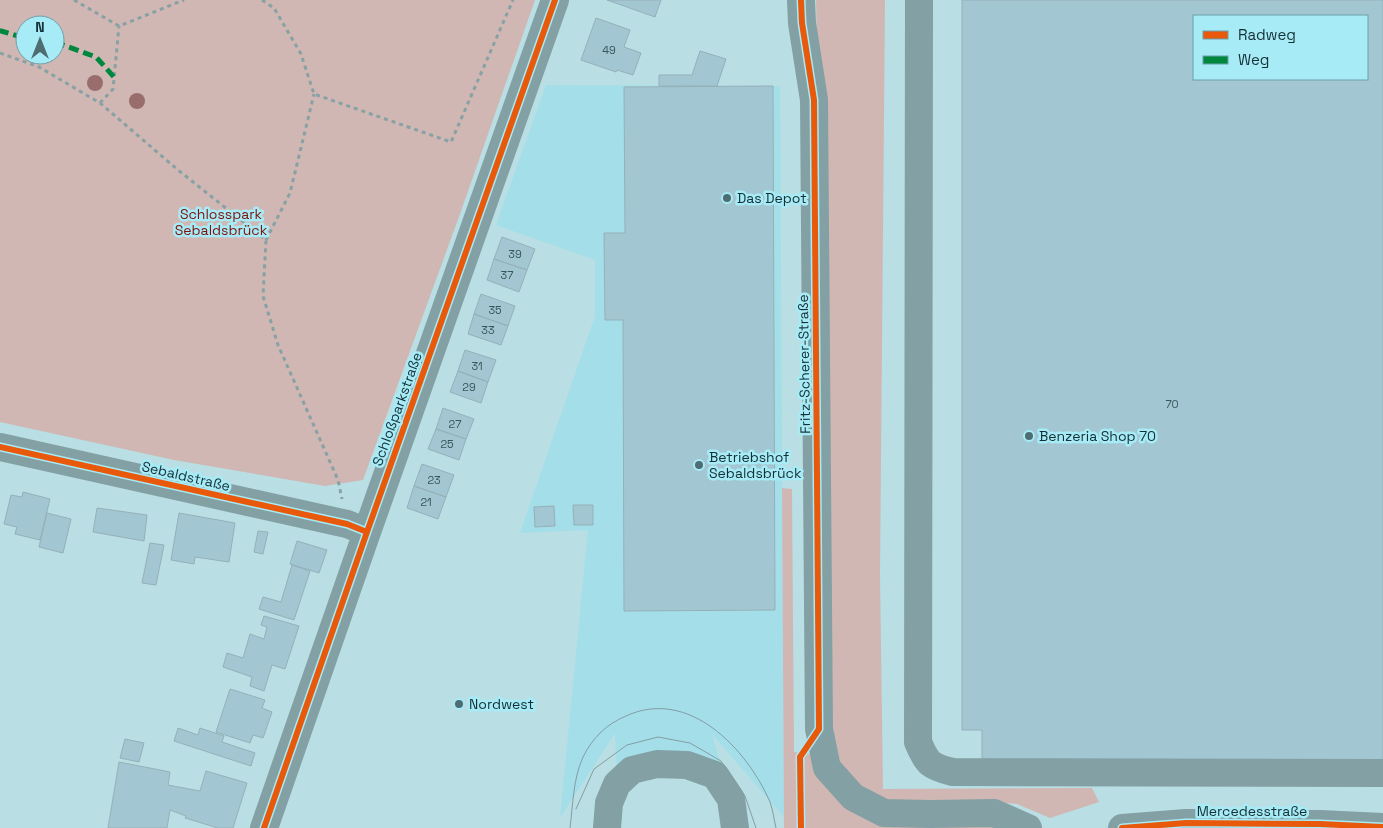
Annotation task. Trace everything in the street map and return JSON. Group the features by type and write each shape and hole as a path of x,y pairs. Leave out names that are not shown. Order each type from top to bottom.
{"street":[{"name":"Schloßparkstraße","path":"264,828 357,528 555,0"},
{"name":"Fritz-Scherer-Straße","path":"801,0 802,23 814,100 819,729 827,768 853,797 884,813 994,813 1028,828"},
{"path":"919,0 918,742 924,758 936,768 953,772 1383,773"},
{"name":"Sebaldstraße","path":"0,447 357,528"},
{"path":"607,828 609,803 616,784 632,770 657,764 687,765 715,775 731,798 735,828"},
{"name":"Mercedesstraße","path":"1122,828 1186,823 1320,824 1383,827"}],"path":[{"path":"74,0 119,26"},
{"path":"119,26 184,0"},
{"path":"262,0 274,8 301,54 314,94 290,193 266,240 263,296 278,345 338,480 357,528"},
{"path":"314,94 451,142 513,0"},
{"path":"100,103 113,89 119,26"},
{"path":"0,53 39,67 100,103 178,170 266,240"}],"shaded area":[{"path":"546,85 780,86 784,817 712,734 731,799 687,765 617,784 615,733 560,818 588,530 520,533 595,316 595,260 496,225"}],"green space":[{"name":"Schlosspark Sebaldsbrück","path":"0,0 535,0 460,214 363,480 325,486 174,460 0,422"},
{"path":"816,0 885,0 880,575 883,789 1092,788 1099,802 1050,818 1017,804 984,801 885,800 864,790 839,762 832,738"},
{"path":"782,488 792,489 794,752 814,755 842,802 998,828 784,828"}],"building":[{"path":"607,0 661,0 655,17"},
{"path":"962,0 1383,0 1383,760 982,759 982,730 962,730"},
{"path":"596,18 630,30 624,47 641,53 633,75 617,70 616,72 581,60"},
{"path":"700,51 726,59 717,86 659,86 659,75 692,75"},
{"name":"Betriebshof Sebaldsbrück","path":"773,86 775,610 624,611 623,320 605,320 604,233 625,233 624,87"},
{"path":"502,237 535,249 527,270 494,259"},
{"path":"494,259 527,270 519,292 487,280"},
{"path":"481,294 515,306 508,326 474,314"},
{"path":"474,314 508,326 501,345 468,334"},
{"path":"465,350 496,360 488,382 458,371"},
{"path":"458,371 488,382 481,403 450,392"},
{"path":"443,408 474,419 466,439 436,429"},
{"path":"436,429 466,439 459,460 428,449"},
{"path":"422,464 454,475 446,497 414,486"},
{"path":"414,486 446,497 438,519 407,508"},
{"path":"23,492 50,499 40,540 15,534 17,527 4,524 11,495 22,497"},
{"path":"573,505 593,505 593,525 574,525"},
{"path":"554,506 555,526 535,527 534,507"},
{"path":"97,508 147,515 144,541 93,532"},
{"path":"47,513 71,519 63,553 39,547"},
{"path":"179,513 235,523 229,562 195,557 194,564 171,560"},
{"path":"258,531 268,532 263,554 254,552"},
{"path":"297,541 327,550 319,573 290,564"},
{"path":"150,543 164,545 156,585 142,583"},
{"path":"292,565 310,571 294,620 259,609 263,597 281,602"},
{"path":"264,616 299,626 285,669 272,665 264,691 250,686 252,677 223,667 227,653 243,658 250,634 264,639 267,627 261,625"},
{"path":"230,689 265,700 262,708 272,712 263,738 253,735 250,743 216,732"},
{"path":"178,728 198,735 200,728 224,736 222,742 255,753 251,766 174,741"},
{"path":"125,739 144,743 139,762 120,758"},
{"path":"119,762 170,772 168,785 200,791 206,771 247,783 233,828 218,828 185,818 186,816 170,810 167,828 108,828"}],"tram line":[{"path":"570,828 577,774 583,757 591,743 613,723 626,716 649,709 672,710 693,716 713,728 731,744 747,762 760,782 770,802 776,828"},
{"path":"576,809 594,769 627,745 658,737 690,743 721,761 745,796 756,828"}],"marked path":[{"path":"0,33 1,31 15,35"},
{"path":"65,46 96,57 114,77"}],"cycle path":[{"path":"264,828 555,0"},
{"path":"801,0 802,23 814,100 819,729 800,757 801,828"},
{"path":"0,447 347,524 367,532"},
{"path":"1122,828 1186,823 1320,824 1383,827"}],"place":[{"name":"Das Depot","path":"727,198"},
{"name":"Benzeria Shop 70","path":"1029,436"},
{"name":"Betriebshof Sebaldsbrück","path":"699,465"},
{"name":"Nordwest","path":"459,704"}]}
